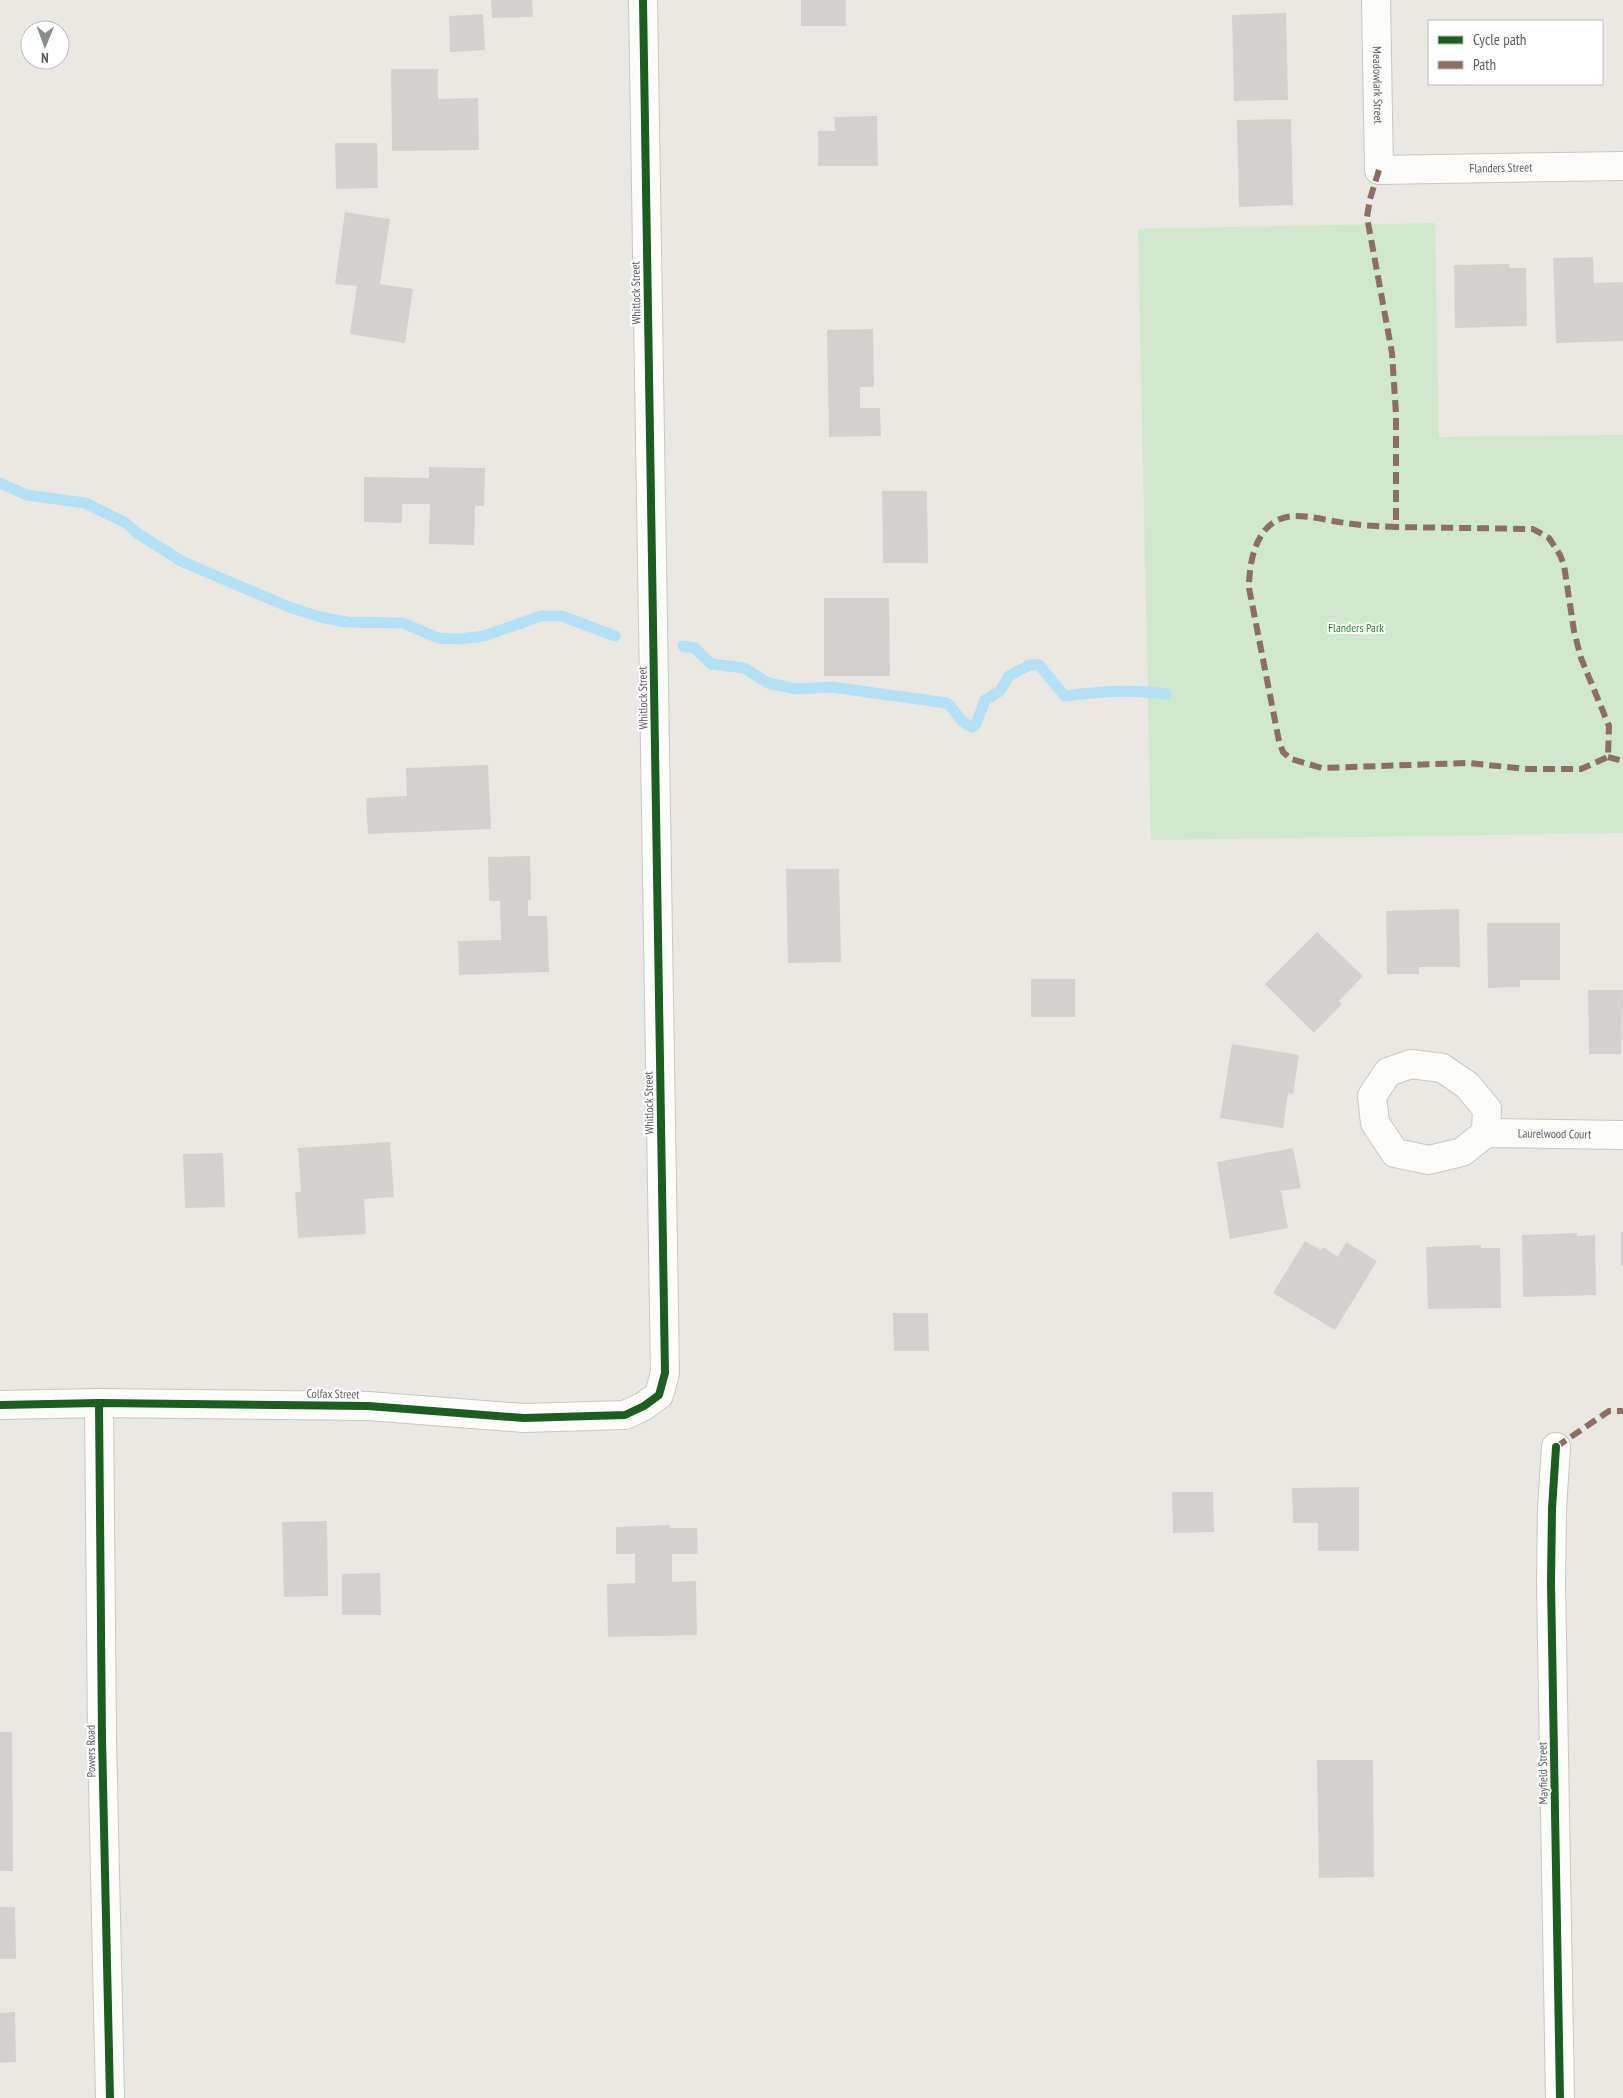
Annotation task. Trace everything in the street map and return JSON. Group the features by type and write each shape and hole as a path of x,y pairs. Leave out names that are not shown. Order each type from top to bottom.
{"street":[{"name":"Whitlock Street","path":"643,0 665,1373 659,1395"},
{"name":"Meadowlark Street","path":"1376,0 1379,170"},
{"name":"Flanders Street","path":"1379,170 1623,166"},
{"name":"Laurelwood Court","path":"1486,1133 1623,1135"},
{"name":"Colfax Street","path":"0,1404 99,1403 368,1406 524,1418 625,1415 644,1406 659,1395"},
{"name":"Powers Road","path":"99,1403 102,1738 110,2098"},
{"name":"Mayfield Street","path":"1556,1447 1552,1509 1551,1584 1560,2098"}],"green space":[{"name":"Flanders Park","path":"1435,223 1439,437 1623,435 1623,833 1151,840 1138,229"}],"building":[{"path":"491,0 532,0 533,17 492,18"},
{"path":"801,0 846,0 846,26 801,26"},
{"path":"1286,13 1288,100 1234,101 1232,15"},
{"path":"483,14 485,50 450,52 449,16"},
{"path":"391,69 438,69 438,99 478,98 479,150 392,151"},
{"path":"877,116 878,166 818,166 818,131 835,131 834,117"},
{"path":"1291,119 1293,205 1239,207 1237,120"},
{"path":"335,143 377,143 378,188 336,189"},
{"path":"345,212 390,219 380,284 413,289 405,343 350,334 357,286 335,284"},
{"path":"1593,257 1594,283 1623,282 1623,341 1556,343 1553,258"},
{"path":"1509,264 1510,268 1526,268 1527,326 1455,328 1454,265"},
{"path":"873,329 874,387 860,387 860,408 880,408 881,436 829,437 827,330"},
{"path":"429,467 485,468 484,506 475,506 474,545 429,544 430,504 402,504 402,523 364,522 364,477 429,478"},
{"path":"882,491 927,491 928,563 883,563"},
{"path":"824,598 889,598 890,676 824,676"},
{"path":"488,765 491,829 368,834 366,798 407,796 406,768"},
{"path":"530,856 531,900 528,900 528,916 547,916 549,972 459,975 458,941 501,940 500,901 489,901 488,857"},
{"path":"786,869 839,869 841,962 788,963"},
{"path":"1459,909 1460,967 1419,967 1419,974 1387,974 1386,911"},
{"path":"1487,923 1560,923 1560,980 1520,980 1520,987 1488,988"},
{"path":"1317,932 1363,976 1339,1001 1342,1004 1314,1033 1265,984"},
{"path":"1031,979 1075,979 1075,1017 1031,1017"},
{"path":"1588,990 1623,990 1621,1054 1589,1054"},
{"path":"1232,1044 1299,1055 1293,1094 1288,1093 1283,1128 1220,1118"},
{"path":"390,1142 394,1197 364,1199 366,1234 298,1238 295,1192 301,1192 298,1148"},
{"path":"1293,1148 1301,1188 1281,1191 1288,1228 1230,1239 1217,1162"},
{"path":"223,1153 225,1207 185,1208 183,1154"},
{"path":"1621,1232 1623,1232 1623,1266 1621,1266"},
{"path":"1577,1233 1577,1236 1595,1235 1596,1295 1523,1297 1522,1235"},
{"path":"1305,1241 1321,1250 1323,1247 1338,1257 1346,1242 1377,1261 1335,1330 1273,1293"},
{"path":"1481,1245 1481,1248 1500,1248 1501,1308 1428,1309 1426,1247"},
{"path":"893,1313 928,1313 929,1351 894,1351"},
{"path":"1359,1487 1359,1551 1318,1551 1318,1523 1293,1523 1292,1488"},
{"path":"1172,1492 1213,1492 1214,1532 1173,1533"},
{"path":"327,1521 328,1596 284,1597 282,1522"},
{"path":"669,1525 670,1528 697,1528 698,1554 672,1554 672,1582 696,1581 697,1635 608,1637 607,1584 635,1583 635,1554 616,1554 616,1527"},
{"path":"380,1573 381,1615 342,1615 342,1574"},
{"path":"0,1732 12,1732 13,1871 0,1871"},
{"path":"1317,1760 1373,1760 1374,1877 1319,1878"},
{"path":"0,1907 15,1907 16,1959 0,1959"},
{"path":"15,2012 16,2062 0,2063 0,2013"}],"waterway":[{"path":"0,483 27,495 85,503 126,523 137,533 183,562 289,607 320,617 346,622 403,623 438,638 459,639 484,636 541,616 562,616 615,636"},
{"path":"683,646 695,648 711,664 744,668 768,683 796,689 831,687 947,703 964,723 972,727 976,724 985,700 1000,691 1009,676 1030,665 1039,665 1065,696 1116,691 1166,694"}],"marked path":[{"path":"1379,170 1370,199 1367,217 1392,353 1396,414 1396,527 1359,525 1296,516 1283,518 1273,523 1264,531 1258,541 1251,564 1249,588 1279,741 1283,752 1291,759 1322,768 1468,763 1527,769 1581,769 1608,757 1609,726 1581,658 1574,631 1564,565 1549,538 1533,529 1396,527"},
{"path":"1608,757 1623,761"},
{"path":"1556,1447 1609,1411 1623,1411"}],"cycle path":[{"path":"0,1405 99,1403 368,1406 524,1418 625,1415 644,1406 659,1395 665,1373 643,0"},
{"path":"99,1403 102,1738 110,2098"},
{"path":"1556,1447 1552,1509 1551,1583 1560,2098"}]}
